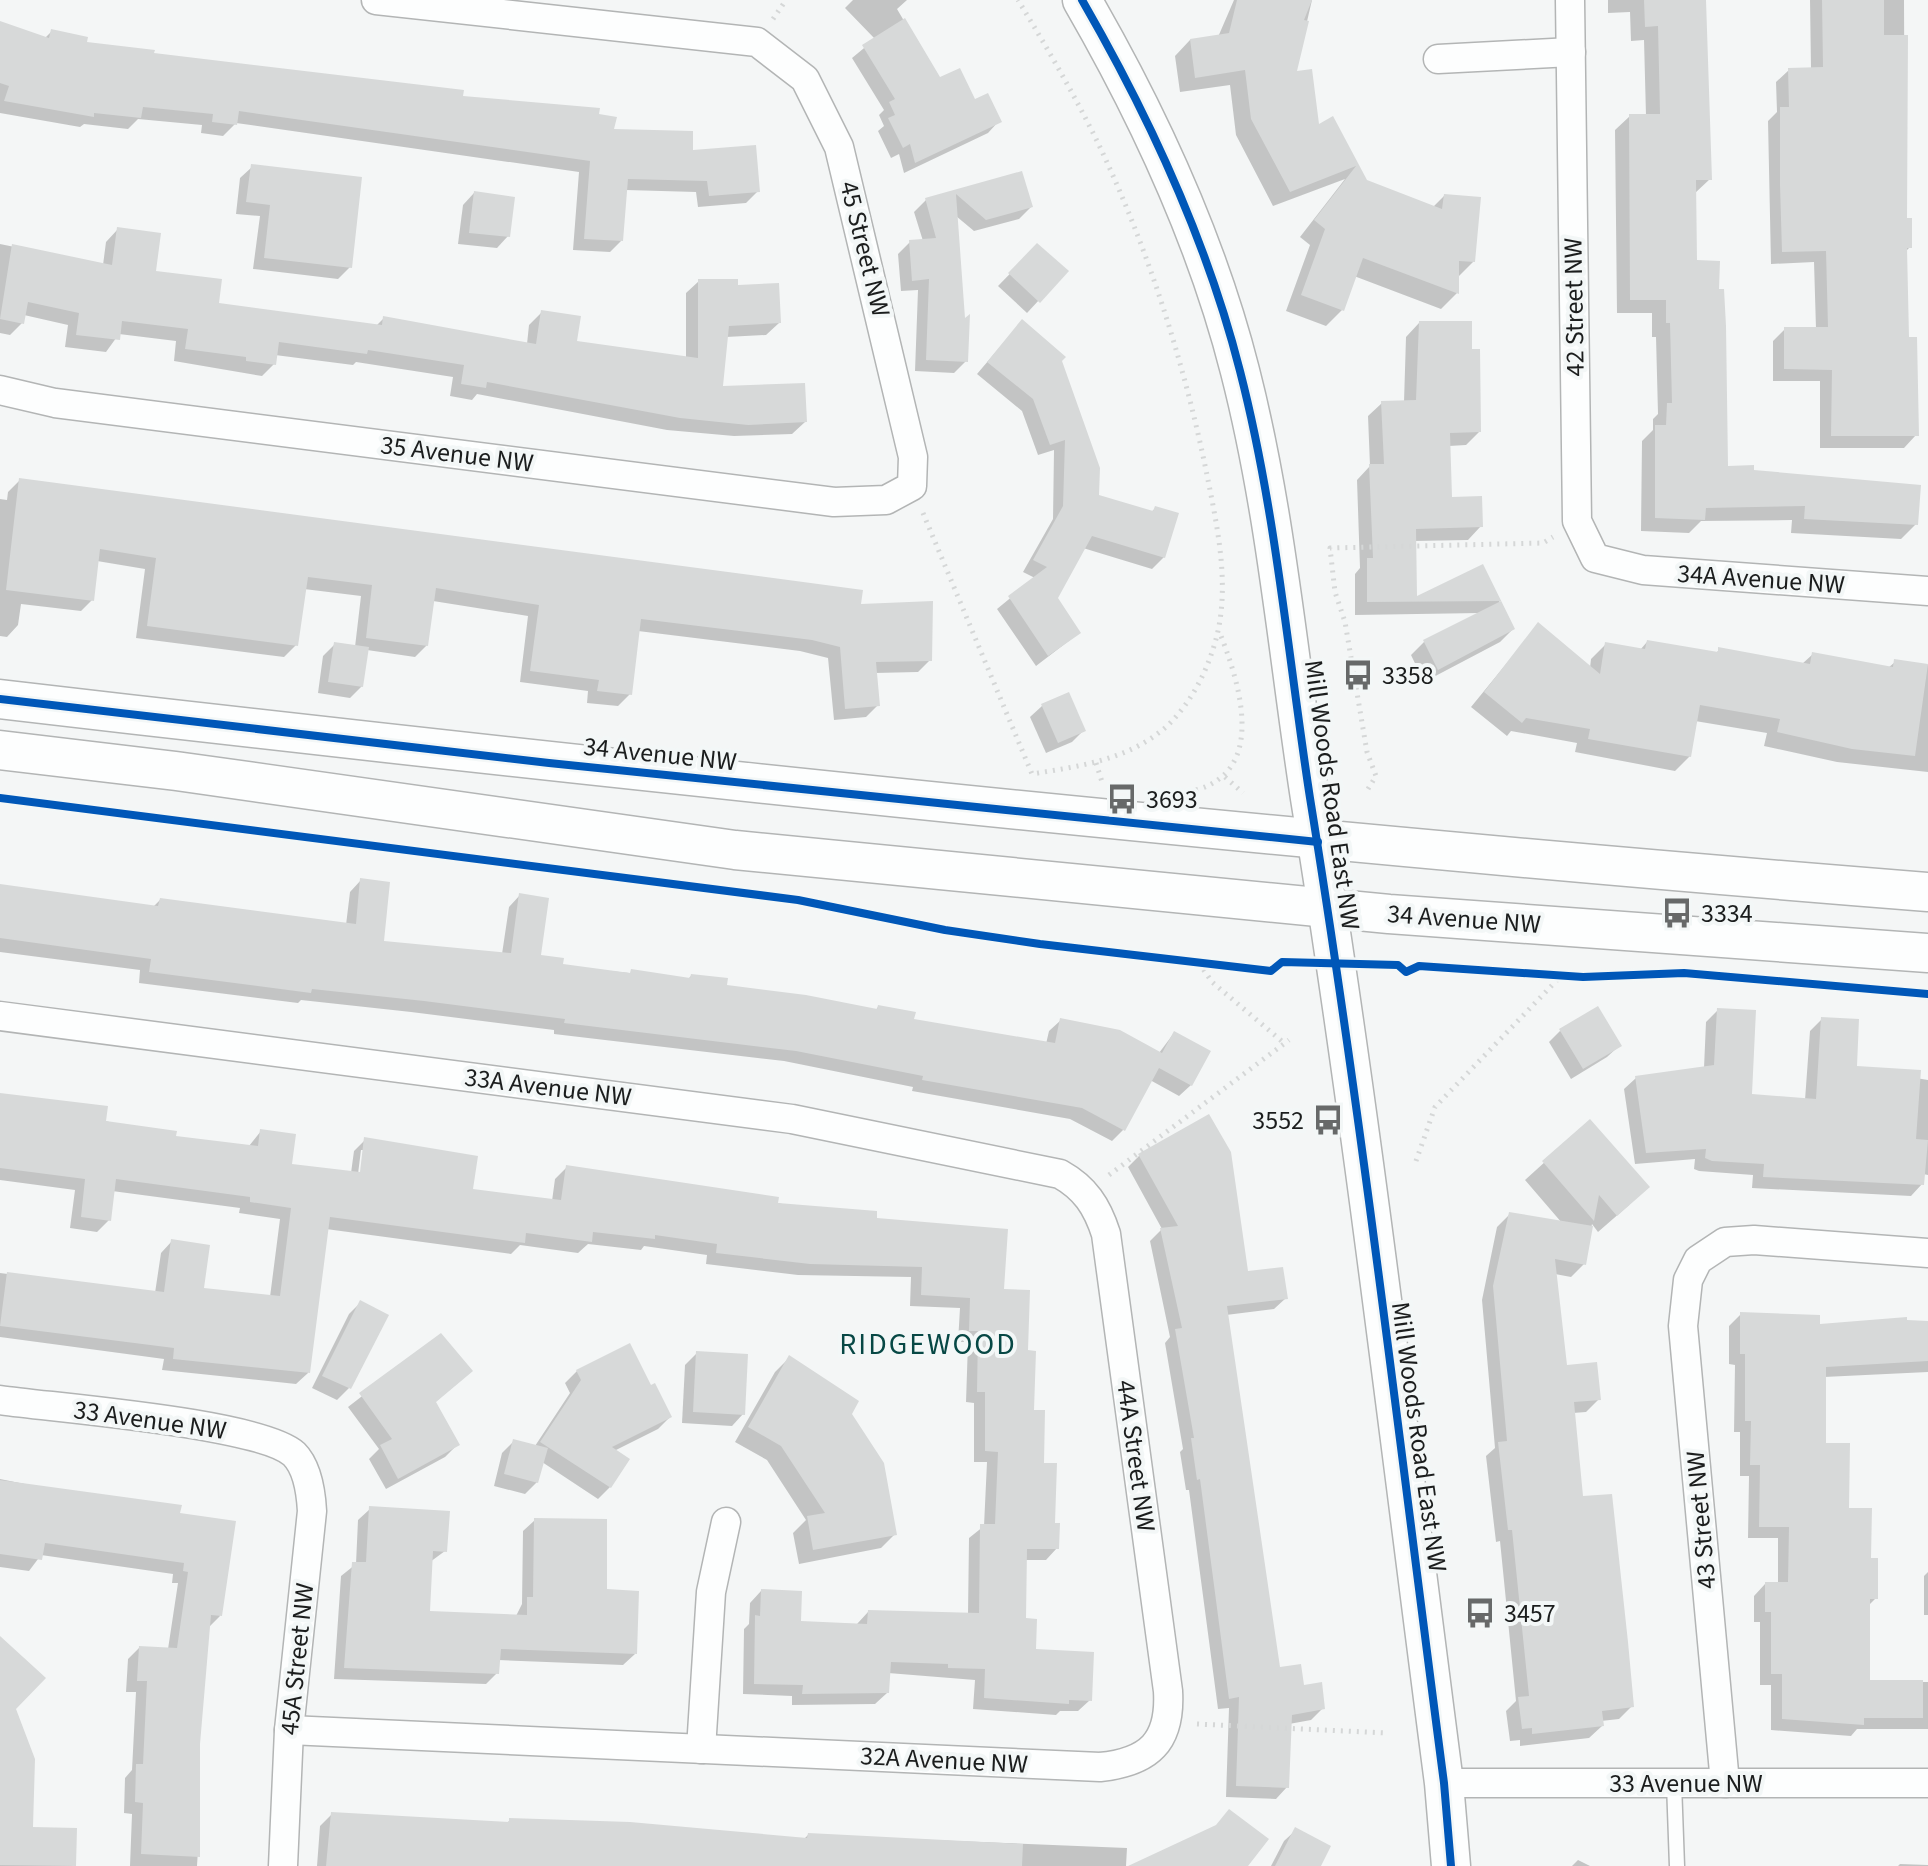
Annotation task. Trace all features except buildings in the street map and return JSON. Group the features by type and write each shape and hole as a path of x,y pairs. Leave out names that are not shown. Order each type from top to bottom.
{"main road":[{"name":"Mill Woods Road East NW","path":"1082,0 1135,96 1176,186 1231,337 1271,524 1329,909 1444,1783 1451,1866"},
{"name":"34 Avenue NW","path":"0,699 565,765 1318,842 1928,892"},
{"name":"34 Avenue NW","path":"0,750 176,771 735,850 1329,909 1928,953"}],"street":[{"name":"45 Street NW","path":"376,0 757,42 805,79 839,147 913,457 912,486"},
{"name":"42 Street NW","path":"1570,0 1577,521 1595,558"},
{"path":"1438,59 1571,52"},
{"name":"35 Avenue NW","path":"0,390 55,403 834,502 886,500 912,486"},
{"name":"34A Avenue NW","path":"1595,558 1643,570 1928,591"},
{"name":"33A Avenue NW","path":"0,1016 792,1119 1060,1174 1086,1193"},
{"name":"44A Street NW","path":"1086,1193 1106,1234 1168,1691 1168,1723"},
{"name":"43 Street NW","path":"1725,1783 1683,1326 1688,1280 1698,1260 1725,1242 1754,1240 1928,1253"},
{"name":"33 Avenue NW","path":"0,1400 259,1436 296,1456"},
{"name":"45A Street NW","path":"283,1866 289,1730 312,1511 311,1492 296,1456"},
{"path":"701,1749 711,1592 726,1522"},
{"name":"32A Avenue NW","path":"289,1730 1100,1767 1136,1761 1160,1739 1168,1723"},
{"name":"33 Avenue NW","path":"1444,1783 1928,1783"}],"lane":[{"path":"1674,1783 1677,1866"}],"path":[{"path":"912,486 1032,774 1096,763 1131,751 1167,725 1197,689 1218,629 1221,562 1216,519 1193,405 1162,306 1098,143 1018,0"},
{"path":"1368,789 1376,776 1367,752 1345,622 1335,592 1330,548 1543,543 1577,521"},
{"path":"1193,791 1225,777 1240,754 1237,676 1218,629"},
{"path":"1096,763 1103,785 1118,786"},
{"path":"1225,777 1243,793"},
{"path":"1199,963 1214,964"},
{"path":"1086,1193 1287,1041 1212,982 1199,963"},
{"path":"1416,1161 1435,1107 1561,976"},
{"path":"1168,1723 1386,1733"}],"cycle path":[{"path":"1082,0 1153,134 1211,274 1240,371 1263,477 1364,1167 1444,1783 1451,1866"},
{"path":"0,699 549,763 1318,842"},
{"path":"0,798 798,900 945,930 1271,971 1282,962 1398,965 1406,972 1419,966 1583,977 1684,973 1928,994"}],"place":[{"name":"3358","path":"1358,675"},
{"name":"3693","path":"1122,799"},
{"name":"3334","path":"1677,913"},
{"name":"3552","path":"1328,1120"},
{"name":"3457","path":"1480,1613"}],"district":[{"name":"RIDGEWOOD","path":"928,1344"}]}
